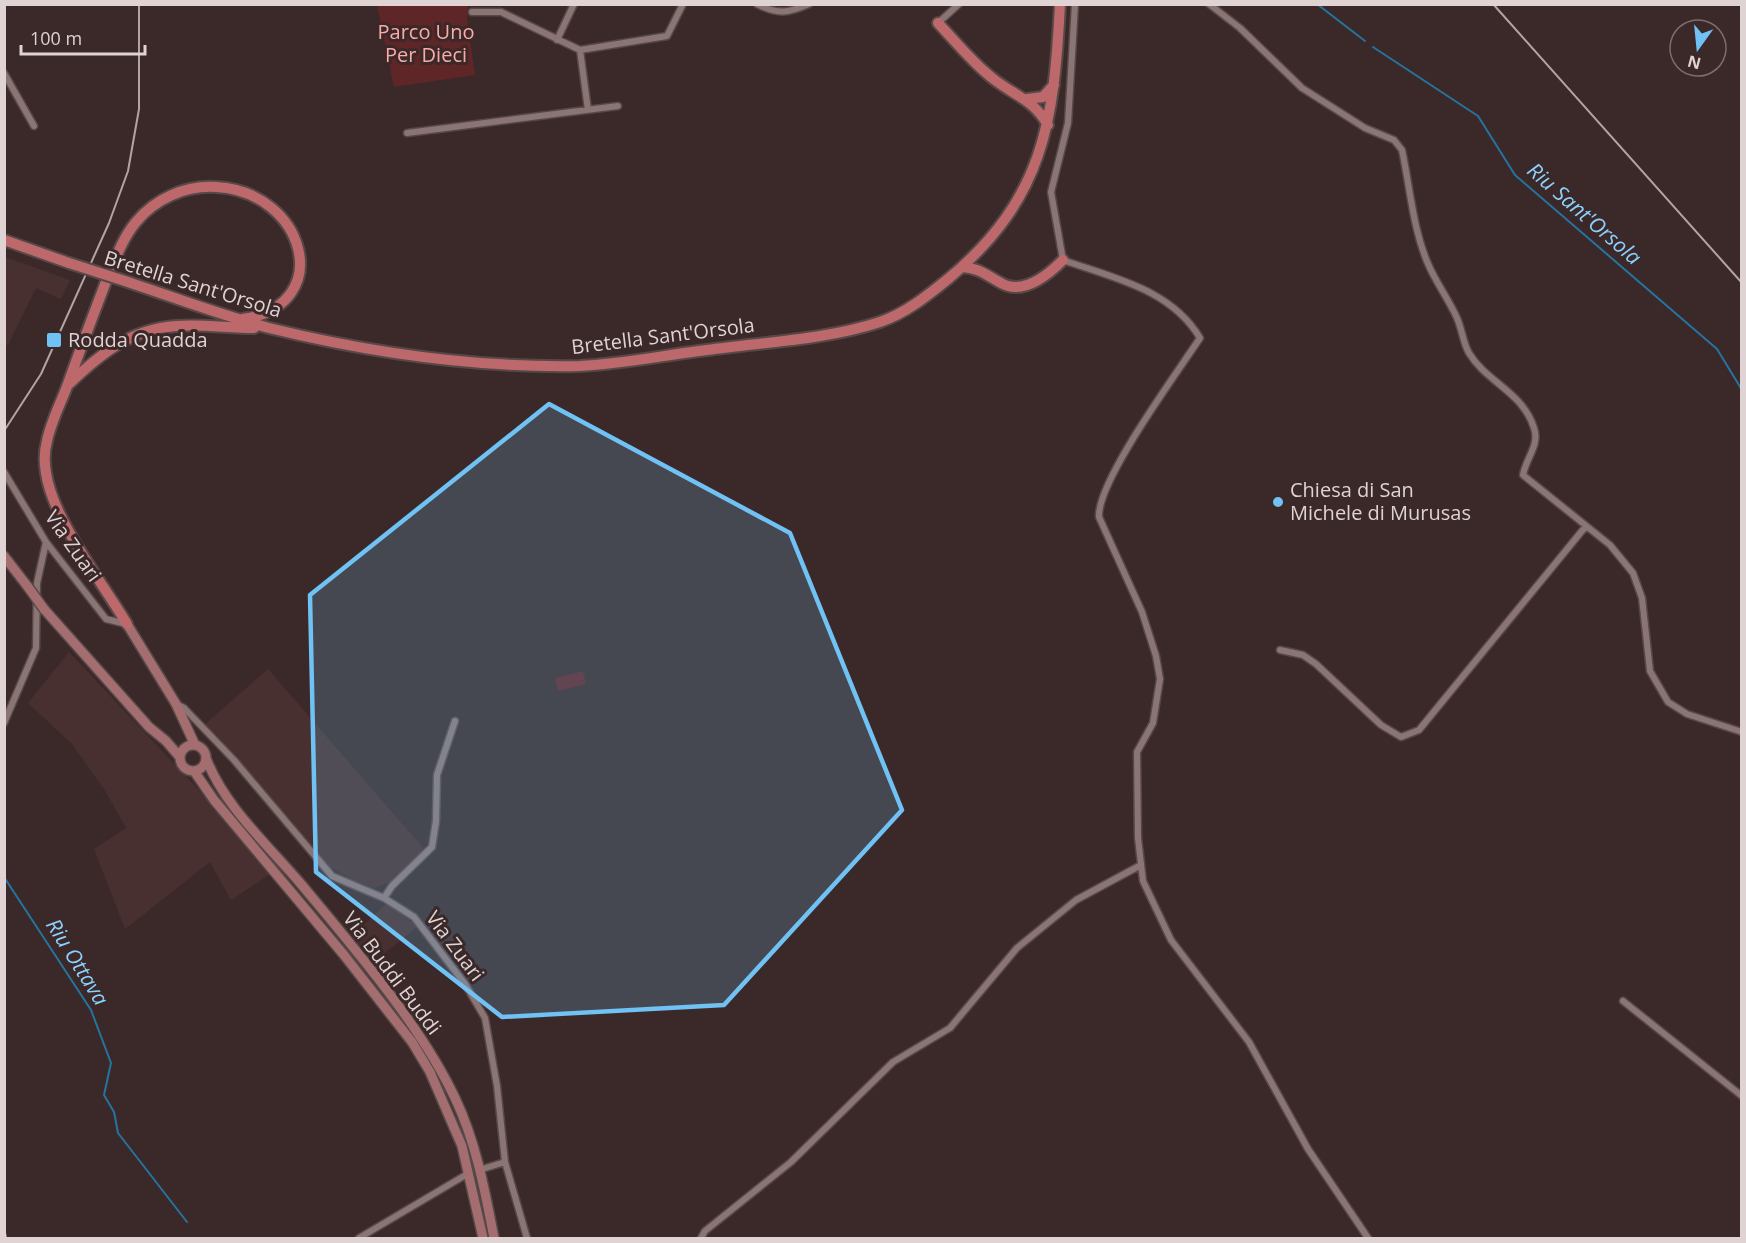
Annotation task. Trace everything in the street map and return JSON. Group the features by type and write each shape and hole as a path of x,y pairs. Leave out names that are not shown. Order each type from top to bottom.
{"main road":[{"name":"Bretella Sant'Orsola","path":"4,240 240,319 428,359 582,366 823,335 879,322 906,311 962,267 998,231 1028,181 1048,125 1054,85 1060,4"},
{"path":"938,23 992,78 1027,99 1040,111 1048,125"},
{"path":"1027,99 1043,97 1054,85"},
{"path":"4,556 44,609 149,727 179,756 183,767 194,771 201,768 206,758 203,749 195,744 176,705 59,514 49,489 44,456 46,443 67,386 127,235 143,214 172,195 201,187 236,189 268,203 289,226 300,255 300,267 293,290 271,311 260,316 240,319"},
{"path":"981,248 982,260 991,276"},
{"path":"962,267 976,268 1005,285 1015,287 1044,278 1063,260"},
{"path":"67,386 101,354 140,333 176,326 269,327"},
{"path":"179,756 183,748 195,744"},
{"name":"Via Buddi Buddi","path":"206,758 234,805 414,1027 438,1064 456,1101 479,1170 494,1239"},
{"name":"Via Buddi Buddi","path":"194,771 214,800 344,955 412,1042 446,1106 469,1173 483,1239"}],"street":[{"path":"501,12 505,4"},
{"path":"557,40 574,4"},
{"path":"472,12 501,12 580,50 667,36 683,4"},
{"path":"757,4 778,14 809,4"},
{"path":"938,23 959,4"},
{"path":"1075,4 1068,123 1051,192 1063,260 1145,287 1192,324 1200,338 1113,471 1098,505 1099,517 1142,612 1156,656 1160,680 1153,723 1137,752 1143,882 1171,940 1249,1042 1308,1149 1368,1239"},
{"path":"1209,4 1240,28 1302,88 1365,128 1394,140 1402,150 1428,264 1457,318 1468,352 1478,366 1497,380 1526,410 1535,429 1536,443 1525,464 1523,475 1610,545 1633,573 1642,598 1650,670 1668,702 1687,714 1742,732"},
{"path":"580,50 588,110"},
{"path":"4,73 34,126"},
{"path":"407,133 618,106"},
{"name":"Via Zuari","path":"4,472 46,542 106,619 127,624"},
{"path":"1280,650 1303,655 1316,664 1381,724 1401,737 1419,730 1586,526"},
{"path":"4,723 36,648 37,583 46,542"},
{"name":"Via Zuari","path":"176,705 184,708 234,760 332,876 384,898 414,917 465,984 485,1018 497,1086 506,1162 527,1239"},
{"path":"384,898 392,886 432,847 436,821 437,775 455,721"},
{"path":"701,1239 705,1231 791,1162 893,1062 950,1028 1017,948 1076,900 1141,865"},
{"path":"1623,1001 1742,1096"},
{"path":"479,1170 506,1162"},
{"path":"359,1239 469,1173"}],"highlighted area":[{"path":"549,404 790,533 902,810 724,1005 502,1017 316,872 310,595"}],"shaded area":[{"path":"5,257 70,280 61,299 36,288 8,345 4,344"},
{"path":"69,652 275,871 231,900 210,862 125,929 94,849 126,828 106,792 72,744 28,703"},
{"path":"268,669 425,850 392,881 375,888 355,881 323,863 205,724"},
{"path":"388,902 417,927 374,962 352,936"}],"green space":[{"name":"Parco Uno Per Dieci","path":"377,5 468,5 467,19 475,75 394,87"},
{"path":"583,671 586,684 558,691 555,678"}],"waterway":[{"name":"Riu Sant'Orsola","path":"1317,4 1365,41"},
{"name":"Riu Sant'Orsola","path":"1373,47 1478,116 1515,175 1717,349 1742,390"},
{"name":"Riu Ottava","path":"4,877 91,1010 111,1063 104,1095 114,1112 118,1133 187,1222"}],"railway":[{"path":"4,431 41,374 109,223 128,171 139,109 139,4"},
{"path":"1493,4 1742,283"},
{"path":"4,1227 6,1238"}],"place":[{"name":"Rodda Quadda","path":"54,340"},
{"name":"Chiesa di San Michele di Murusas","path":"1278,502"}]}
